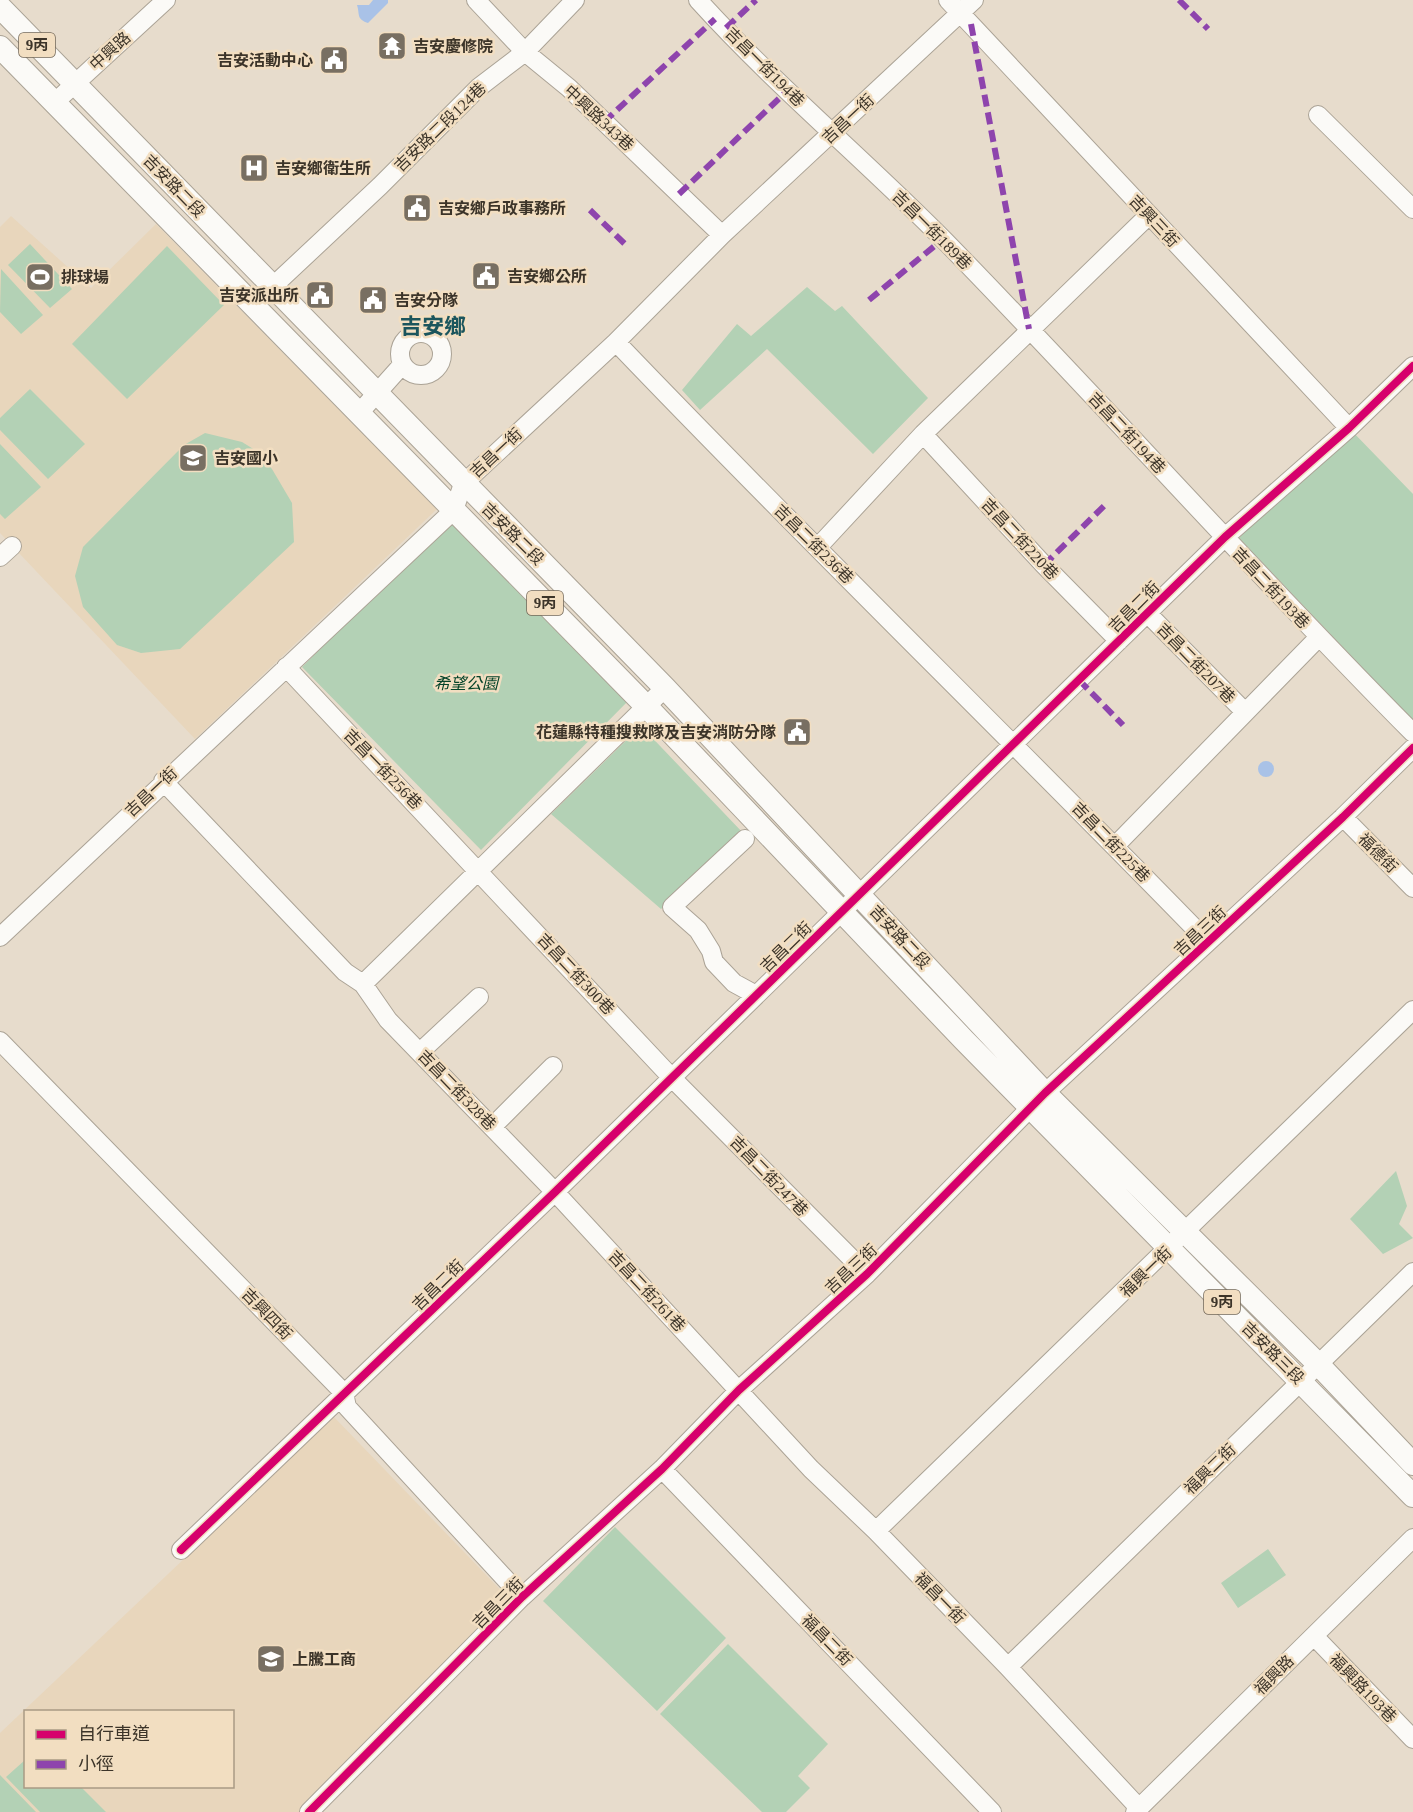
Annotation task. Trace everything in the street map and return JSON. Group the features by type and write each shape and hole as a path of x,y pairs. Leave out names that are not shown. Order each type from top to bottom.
{"main road":[{"name":"吉安路二段","path":"0,7 463,484 665,688 861,895 1038,1100"},
{"name":"吉安路二段","path":"0,47 646,706 840,913 1038,1100"},
{"name":"吉安路三段","path":"1038,1100 1186,1233 1318,1364 1413,1464"},
{"name":"吉安路三段","path":"1038,1100 1168,1249 1302,1380 1413,1496"}],"street":[{"name":"中興路","path":"54,102 166,0"},
{"name":"中興路343巷","path":"476,0 525,52 569,88 722,236"},
{"name":"吉安路二段124巷","path":"253,305 380,186 478,88 525,52 575,0"},
{"name":"吉昌一街194巷","path":"698,0 749,55 833,134"},
{"name":"吉昌一街","path":"0,937 163,781 454,510 463,484 616,342 722,236 833,134 954,7 974,0"},
{"name":"吉興三街","path":"954,7 1349,428"},
{"path":"1318,115 1413,209"},
{"name":"吉昌一街189巷","path":"833,134 943,239 1029,329"},
{"path":"818,548 924,434 1029,329 1149,215"},
{"name":"吉昌二街194巷","path":"1029,329 1225,537"},
{"name":"吉昌二街236巷","path":"616,342 1014,743"},
{"path":"360,412 402,365"},
{"name":"吉昌二街","path":"181,1550 555,1192 1225,537 1349,428 1413,366"},
{"name":"吉昌二街220巷","path":"924,434 1044,566 1119,641"},
{"name":"吉昌二街193巷","path":"1225,537 1318,638 1413,733"},
{"name":"吉昌二街207巷","path":"1147,613 1245,712"},
{"path":"1115,846 1318,638"},
{"name":"吉昌一街256巷","path":"286,667 480,871"},
{"path":"363,984 665,688"},
{"name":"吉昌二街225巷","path":"1014,743 1208,942"},
{"name":"吉昌三街","path":"309,1812 522,1597 662,1468 739,1390 867,1274 1038,1100 1343,818 1413,748"},
{"name":"吉昌二街328巷","path":"163,781 345,972 363,984 388,1020 555,1192"},
{"name":"福德街","path":"1343,818 1413,888"},
{"path":"745,839 672,907 698,930 711,951 714,962 734,983 756,995"},
{"name":"吉昌二街300巷","path":"480,871 672,1077"},
{"path":"420,1052 479,997"},
{"name":"福興一街","path":"876,1532 1413,1010"},
{"name":"吉興四街","path":"0,1041 344,1393 347,1407 522,1597"},
{"path":"492,1127 553,1066"},
{"name":"吉昌二街247巷","path":"672,1077 867,1274"},
{"name":"吉昌二街261巷","path":"555,1192 739,1390"},
{"name":"福興二街","path":"1008,1667 1413,1272"},
{"name":"福昌一街","path":"739,1390 811,1468 1008,1667 1137,1810"},
{"name":"福昌二街","path":"662,1468 992,1812"},
{"name":"福興路","path":"1137,1810 1413,1538"},
{"name":"福興路193巷","path":"1314,1636 1413,1739"}],"shaded area":[{"name":"吉安國小","path":"11,216 91,288 156,224 437,509 195,739 0,533 0,227"},
{"name":"上騰工商","path":"334,1417 517,1607 309,1812 0,1812 0,1733 24,1710 24,1788 234,1788 234,1710 24,1710"}],"green space":[{"name":"排球場","path":"30,244 72,289 50,308 8,265"},
{"path":"167,246 224,305 127,399 72,344"},
{"name":"排球場","path":"1,269 43,315 21,334 0,312"},
{"path":"807,287 835,311 842,306 928,398 873,454 767,349 700,410 682,390 737,324 751,336"},
{"path":"30,389 85,444 48,479 0,430 0,418"},
{"path":"1349,428 1413,494 1413,721 1239,538"},
{"path":"205,433 242,442 255,450 272,469 292,503 294,542 180,649 141,653 117,645 83,607 75,576 83,547 184,445"},
{"path":"0,444 41,487 5,519 0,514"},
{"name":"希望公園","path":"454,517 630,699 481,850 302,667"},
{"path":"641,726 744,834 661,909 551,814"},
{"path":"1396,1171 1407,1206 1399,1224 1413,1238 1383,1254 1350,1219"},
{"path":"615,1527 726,1638 657,1711 543,1601"},
{"path":"1268,1549 1286,1575 1238,1608 1221,1583"},
{"path":"728,1644 828,1744 798,1776 810,1788 786,1812 762,1812 660,1714"},
{"path":"24,1761 24,1788 82,1788 106,1812 40,1812 6,1777"},
{"path":"0,1775 36,1812 0,1812"}],"water":[{"path":"373,0 388,0 388,3 368,23 360,18 357,5 369,5"},
{"path":"1266,761 1272,763 1274,769 1272,775 1266,777 1260,775 1258,769 1260,763"}],"marked path":[{"path":"726,28 756,0"},
{"path":"1179,0 1208,29"},
{"path":"604,122 715,19"},
{"path":"971,24 1029,329"},
{"path":"679,194 787,91"},
{"path":"590,210 628,247"},
{"path":"869,300 943,239"},
{"path":"1044,565 1107,503"},
{"path":"1079,680 1123,725"}],"cycle path":[{"path":"181,1550 555,1192 1225,537 1349,428 1413,366"},
{"path":"309,1812 522,1597 662,1469 739,1390 867,1274 1045,1093 1343,817 1413,748"}],"place":[{"name":"吉安慶修院","path":"392,46"},
{"name":"吉安活動中心","path":"334,60"},
{"name":"吉安鄉衛生所","path":"254,168"},
{"name":"吉安鄉戶政事務所","path":"417,208"},
{"name":"吉安鄉公所","path":"486,276"},
{"name":"排球場","path":"40,277"},
{"name":"吉安派出所","path":"320,295"},
{"name":"吉安分隊","path":"373,300"},
{"name":"吉安國小","path":"193,458"},
{"name":"花蓮縣特種搜救隊及吉安消防分隊","path":"797,732"},
{"name":"上騰工商","path":"271,1659"}],"district":[{"name":"吉安鄉","path":"433,326"}]}
